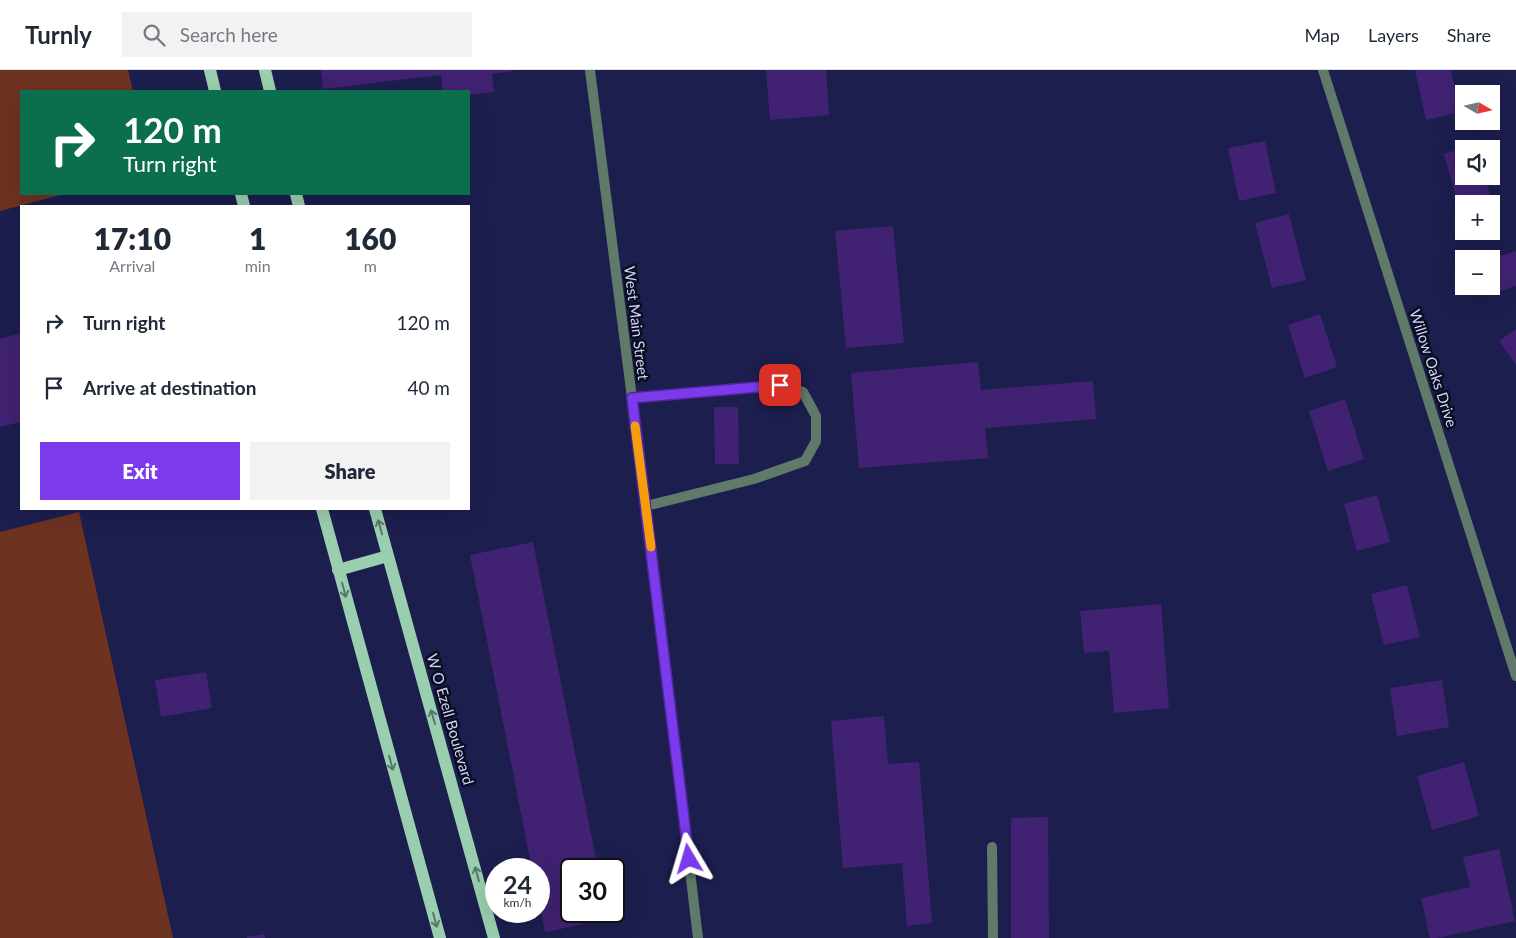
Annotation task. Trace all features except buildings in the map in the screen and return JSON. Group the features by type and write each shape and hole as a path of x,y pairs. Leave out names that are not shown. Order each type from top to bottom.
{"main road":[{"path":"210,70 215,90"},
{"path":"265,70 270,90"},
{"path":"322,510 440,938"},
{"name":"W O Ezell Boulevard","path":"374,510 494,938"},
{"path":"338,570 388,556"}],"street":[{"name":"West Main Street","path":"590,70 646,506 698,938"},
{"name":"Willow Oaks Drive","path":"1323,70 1516,676"},
{"path":"632,398 780,385 803,392 816,416 816,441 805,461 754,479 646,506"},
{"path":"992,847 993,938"}],"shaded area":[{"path":"0,70 128,70 133,90 20,90 20,195 60,195 0,211"},
{"path":"79,512 173,938 0,938 0,532"}],"slow traffic":[{"path":"635,426 651,547"}],"route":[{"path":"689,859 632,398 780,385"}]}
